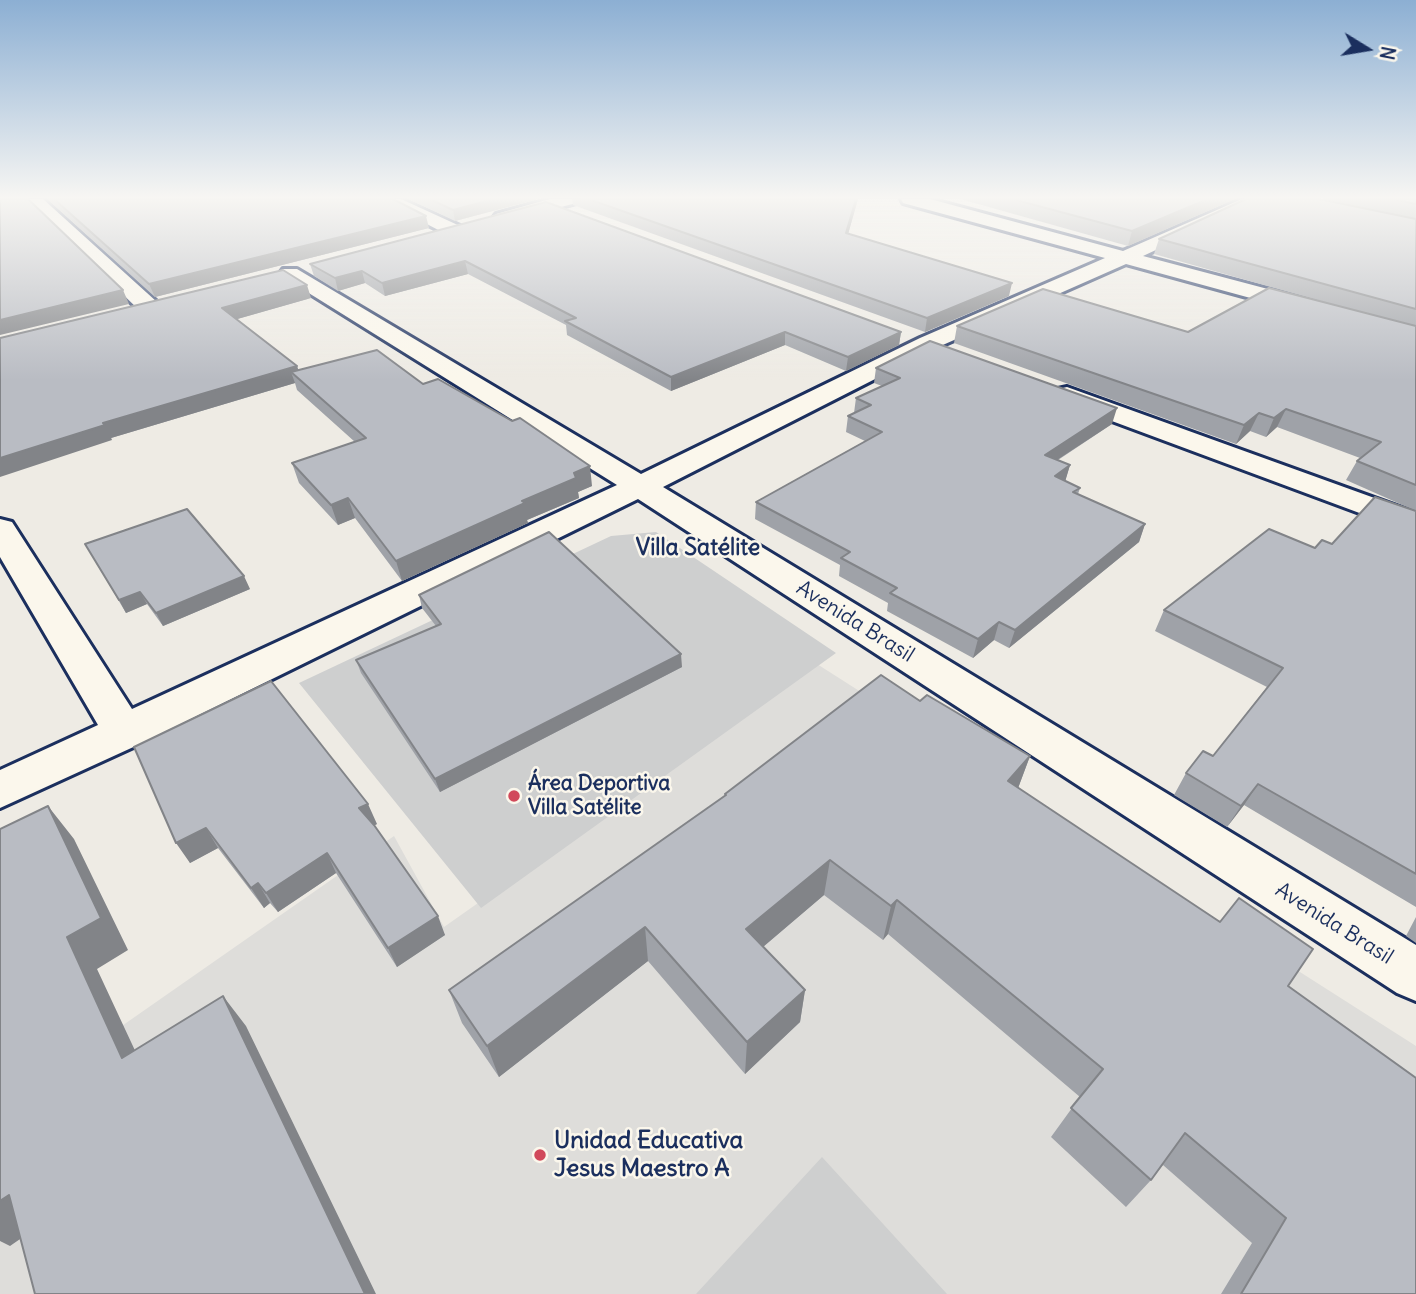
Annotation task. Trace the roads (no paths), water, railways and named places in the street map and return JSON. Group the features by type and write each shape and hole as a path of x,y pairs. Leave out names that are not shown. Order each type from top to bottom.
{"street":[{"path":"98,259 149,307"},
{"path":"0,790 125,733 640,486 915,338 1124,259"},
{"path":"1133,259 1324,311"},
{"name":"Avenida Brasil","path":"291,273 640,486 1416,975"},
{"path":"125,313 175,301"},
{"path":"915,338 966,357"},
{"path":"1043,386 1416,524"},
{"path":"0,529 125,733"}],"place":[{"name":"Área Deportiva Villa Satélite","path":"514,796"},
{"name":"Unidad Educativa Jesus Maestro A","path":"540,1155"}],"district":[{"name":"Villa Satélite","path":"698,548"}]}
